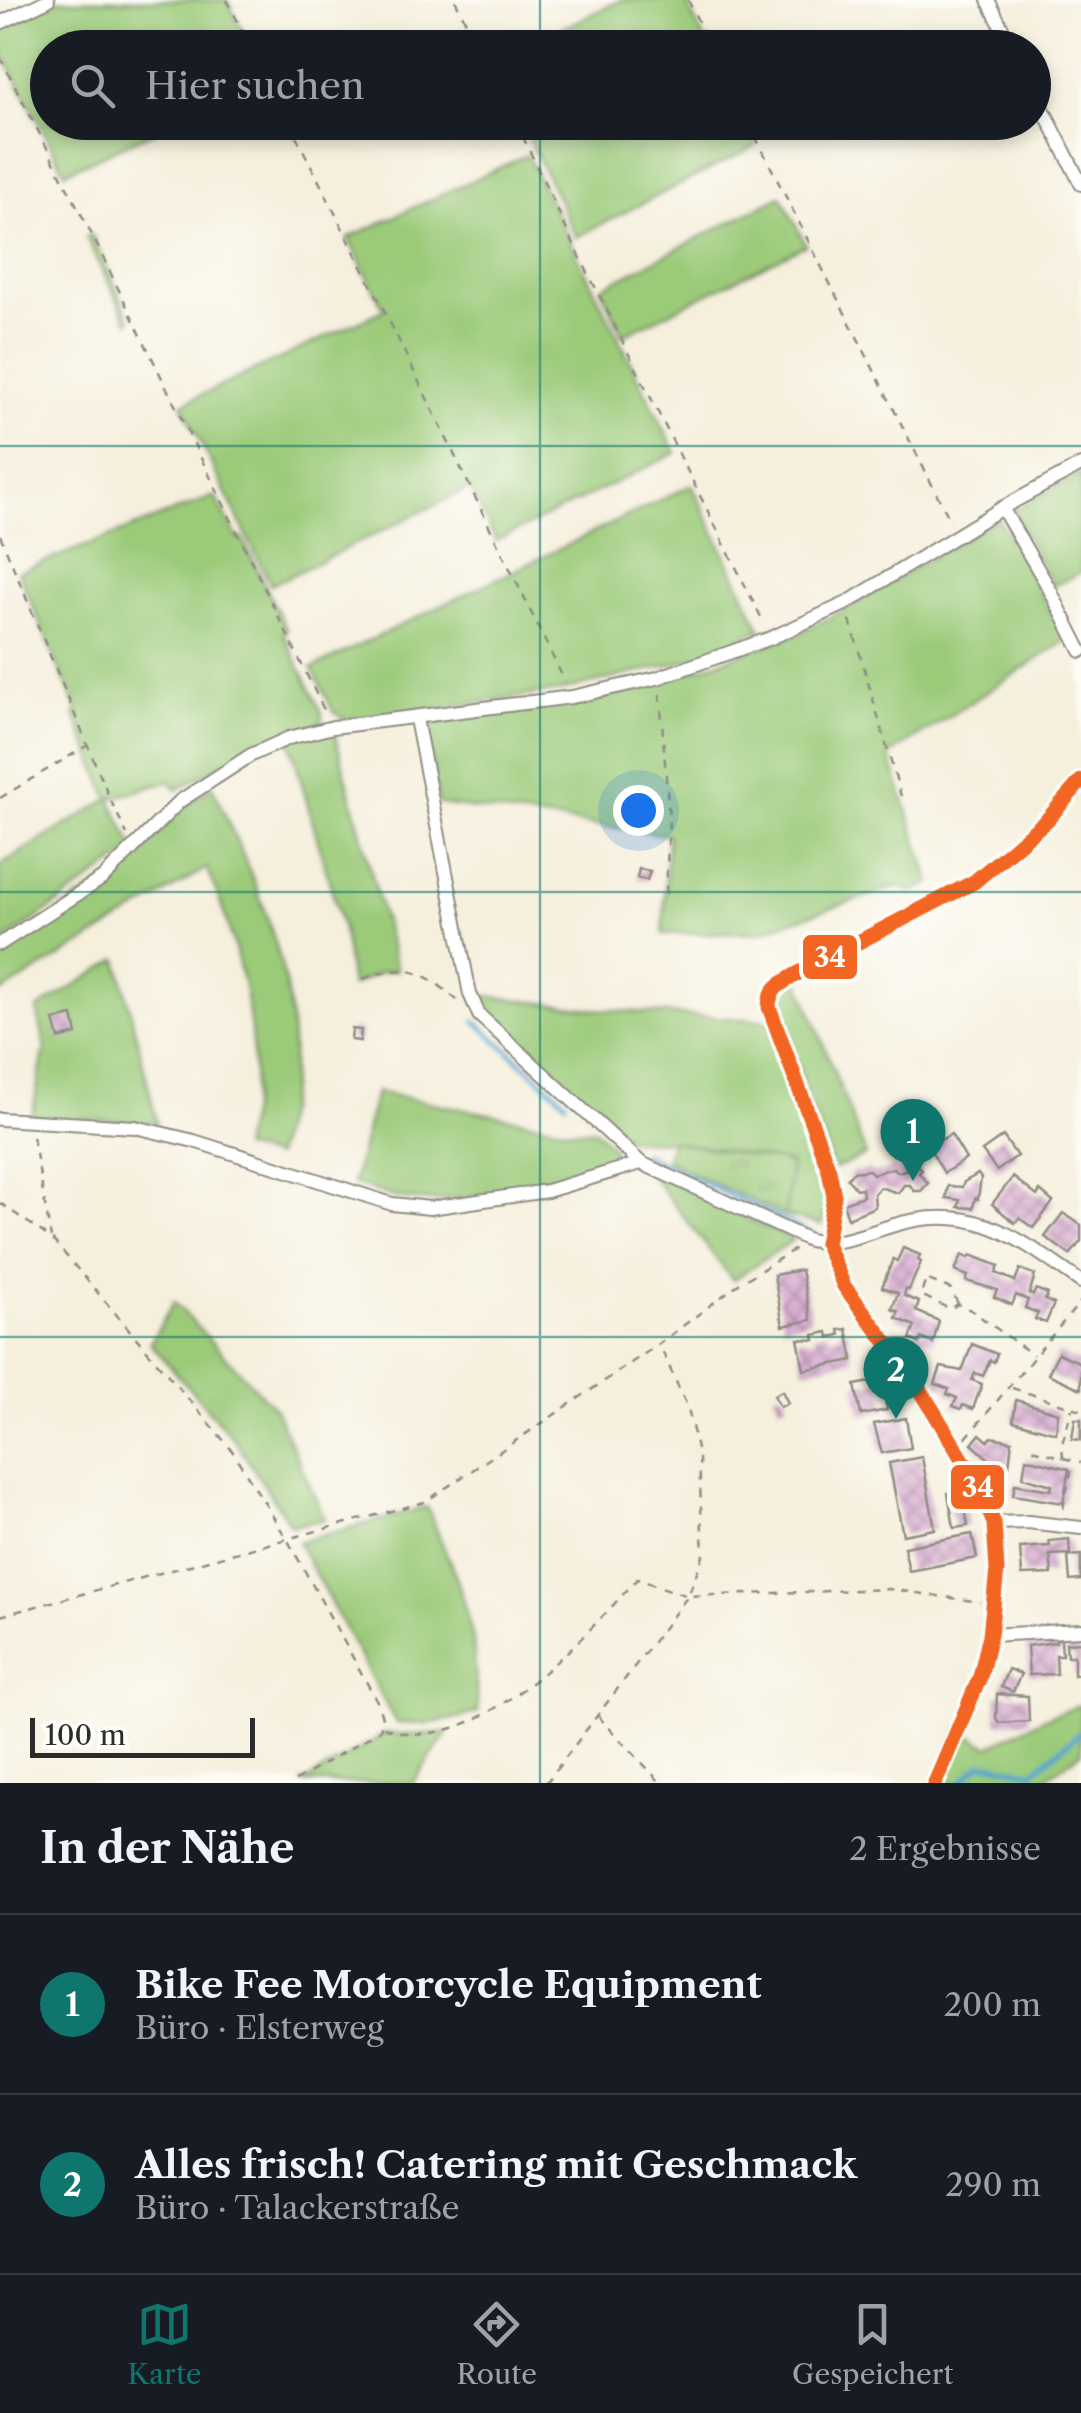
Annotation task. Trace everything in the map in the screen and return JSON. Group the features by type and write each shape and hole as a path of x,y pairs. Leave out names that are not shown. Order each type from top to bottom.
{"street":[{"path":"0,22 48,0"},
{"path":"988,0 1003,30"},
{"path":"1051,124 1081,184"},
{"path":"0,944 103,878 180,801 252,755 289,738 333,727 572,696 657,678 771,638 845,604 1081,464"},
{"path":"1002,508 1081,651"},
{"path":"416,719 470,994 480,1016 642,1163 809,1240 826,1244 906,1221 946,1216 1008,1231 1081,1282"},
{"path":"934,1783 980,1678 990,1635 997,1570 994,1523 972,1475 912,1376 844,1286 826,1244 834,1196 830,1170 769,1007 769,998 774,988 797,974 974,882 1048,820 1081,781"},
{"path":"0,1119 136,1127 274,1165 392,1204 430,1208 548,1191 642,1163"},
{"path":"994,1523 1081,1528"},
{"path":"990,1635 1081,1630"}],"path":[{"path":"227,0 242,30"},
{"path":"455,0 470,30"},
{"path":"688,0 702,30"},
{"path":"0,57 30,115"},
{"path":"43,140 333,727"},
{"path":"298,140 572,696"},
{"path":"524,140 771,638"},
{"path":"757,140 958,534"},
{"path":"0,535 135,849"},
{"path":"847,611 901,796"},
{"path":"659,685 668,818 666,895"},
{"path":"0,798 88,745"},
{"path":"363,979 397,970 424,974 468,1011 480,1016"},
{"path":"30,1122 52,1239"},
{"path":"0,1202 52,1239 231,1449 287,1539 377,1701 382,1726 376,1734 292,1783"},
{"path":"0,1616 425,1502 659,1344 737,1285 809,1240"},
{"path":"958,1304 950,1309 922,1296 926,1279 951,1290 958,1304 1034,1356"},
{"path":"955,1451 1081,1301"},
{"path":"546,1783 688,1596 704,1556 699,1458 688,1408 659,1344"},
{"path":"1010,1388 1081,1410"},
{"path":"1063,1458 1062,1444 1072,1408"},
{"path":"1032,1449 1081,1464"},
{"path":"1060,1524 1073,1462"},
{"path":"382,1726 394,1731 419,1732 451,1728 490,1712 568,1655 638,1579 688,1596 889,1589 994,1605"},
{"path":"597,1715 662,1783"}],"green space":[{"path":"57,0 227,0 242,30 30,30 30,105 0,48 0,28"},
{"path":"621,0 685,0 700,30 558,30"},
{"path":"48,140 136,140 65,172"},
{"path":"529,140 753,140 756,146 576,237"},
{"path":"527,155 676,453 496,541 470,488 271,585 182,404 384,310 348,238"},
{"path":"781,196 806,245 623,335 601,288"},
{"path":"92,235 131,320 128,322 86,237"},
{"path":"1081,473 1081,572 1053,586 1012,511"},
{"path":"692,485 761,630 690,660 560,691 347,721 333,711 312,668"},
{"path":"215,496 238,539 242,538 287,631 283,633 322,713 322,722 247,751 177,790 170,781 110,799 135,849 0,944 0,865 109,799 75,715 78,712 18,572"},
{"path":"998,518 1067,640 889,755 931,883 913,892 898,886 758,932 663,934 668,835 439,804 428,742 429,723 646,687 795,635"},
{"path":"333,727 397,970 381,972 351,986 343,930 289,738"},
{"path":"212,786 271,929 289,1003 291,1081 275,1157 242,1148 253,1087 251,1031 235,947 207,868 0,993 0,959 6,955 4,948 135,861 179,811"},
{"path":"118,959 157,1123 32,1116 45,1046 37,1009"},
{"path":"798,978 866,1155 834,1169 776,1004 777,992"},
{"path":"478,995 592,1009 770,1021 825,1170 828,1199 822,1225 785,1216 791,1163 671,1141 628,1139 488,1015"},
{"path":"376,1092 572,1130 595,1130 614,1148 608,1166 532,1186 447,1200 392,1197 353,1183"},
{"path":"671,1141 791,1163 785,1216 666,1161"},
{"path":"648,1171 793,1240 733,1280"},
{"path":"174,1302 275,1409 325,1519 291,1526 234,1439 150,1343"},
{"path":"427,1507 458,1582 473,1639 478,1712 438,1722 396,1723 298,1542"},
{"path":"1081,1705 1081,1753 1038,1783 935,1783 959,1729 989,1746"},
{"path":"448,1732 413,1783 303,1783 386,1733"}],"building":[{"path":"639,869 650,871 647,880 637,878"},
{"path":"73,1016 77,1034 59,1039 54,1020"},
{"path":"352,1029 361,1030 360,1041 351,1040"},
{"path":"951,1134 966,1159 944,1173 929,1147"},
{"path":"1003,1136 1017,1156 997,1171 982,1151"},
{"path":"918,1166 928,1183 921,1191 914,1191 910,1185 904,1185 898,1193 880,1187 874,1194 875,1207 848,1218 843,1203 863,1196 862,1188 856,1189 847,1178 853,1172 869,1170 873,1174 893,1168 898,1172"},
{"path":"978,1174 978,1199 975,1198 973,1208 958,1207 960,1200 946,1198 948,1186 962,1187"},
{"path":"1013,1177 1037,1196 1040,1191 1053,1202 1033,1228 1019,1218 1015,1223 992,1204"},
{"path":"1063,1213 1081,1225 1081,1241 1070,1255 1045,1237"},
{"path":"903,1248 920,1255 921,1262 904,1296 919,1302 916,1311 939,1321 933,1343 910,1339 915,1326 896,1318 899,1312 892,1309 898,1293 882,1287 893,1259 897,1261"},
{"path":"962,1255 999,1266 996,1273 1015,1281 1020,1269 1035,1275 1029,1294 1033,1295 1036,1289 1048,1294 1045,1300 1054,1304 1046,1323 1035,1319 1038,1313 1025,1308 1028,1300 1016,1295 1012,1305 994,1297 997,1290 966,1281 968,1276 955,1271"},
{"path":"801,1270 811,1320 783,1326 774,1275"},
{"path":"847,1329 853,1360 804,1370 798,1339 815,1340 814,1335 828,1332 829,1337 840,1335 839,1330"},
{"path":"972,1344 997,1354 983,1376 975,1373 972,1380 982,1384 973,1409 963,1405 961,1409 953,1406 957,1398 947,1394 949,1389 935,1384 941,1367 962,1371"},
{"path":"1058,1353 1081,1363 1081,1389 1048,1374"},
{"path":"881,1380 887,1410 861,1415 855,1385"},
{"path":"782,1391 788,1403 780,1407 774,1395"},
{"path":"1016,1400 1058,1413 1056,1433 1013,1421"},
{"path":"906,1418 911,1448 882,1453 874,1424"},
{"path":"1075,1419 1081,1419 1081,1440 1072,1439"},
{"path":"980,1434 988,1441 992,1437 1012,1441 1009,1466 996,1471 985,1461 988,1458 972,1444"},
{"path":"922,1457 935,1529 903,1535 889,1463"},
{"path":"1026,1458 1069,1469 1063,1503 1013,1495 1015,1484 1051,1490 1052,1485 1023,1477"},
{"path":"962,1491 968,1526 954,1528 948,1493"},
{"path":"972,1534 977,1558 909,1571 904,1547"},
{"path":"1069,1539 1070,1554 1050,1555 1052,1574 1022,1575 1020,1548 1050,1546 1049,1541"},
{"path":"1081,1555 1081,1580 1070,1581 1068,1556"},
{"path":"1061,1639 1062,1655 1056,1655 1057,1674 1029,1675 1027,1646"},
{"path":"1081,1642 1081,1674 1074,1675 1074,1656 1067,1656 1066,1643"},
{"path":"1008,1669 1021,1674 1013,1692 1001,1687"},
{"path":"997,1694 1028,1696 1029,1721 999,1723"}],"waterway":[{"path":"475,1021 566,1102"},
{"path":"643,1154 816,1236"},
{"path":"960,1783 982,1763 1033,1772 1081,1732"}],"transit line":[{"name":"34","path":"935,1783 980,1677 990,1635 997,1570 994,1523 972,1475 912,1376 844,1286 826,1244 834,1196 829,1170 769,1007 770,1000 777,987 797,974 974,882 1047,820 1081,781"}],"place":[{"name":"Bike Fee Motorcycle Equipment","path":"913,1181"},
{"name":"Alles frisch! Catering mit Geschmack","path":"896,1419"}]}
